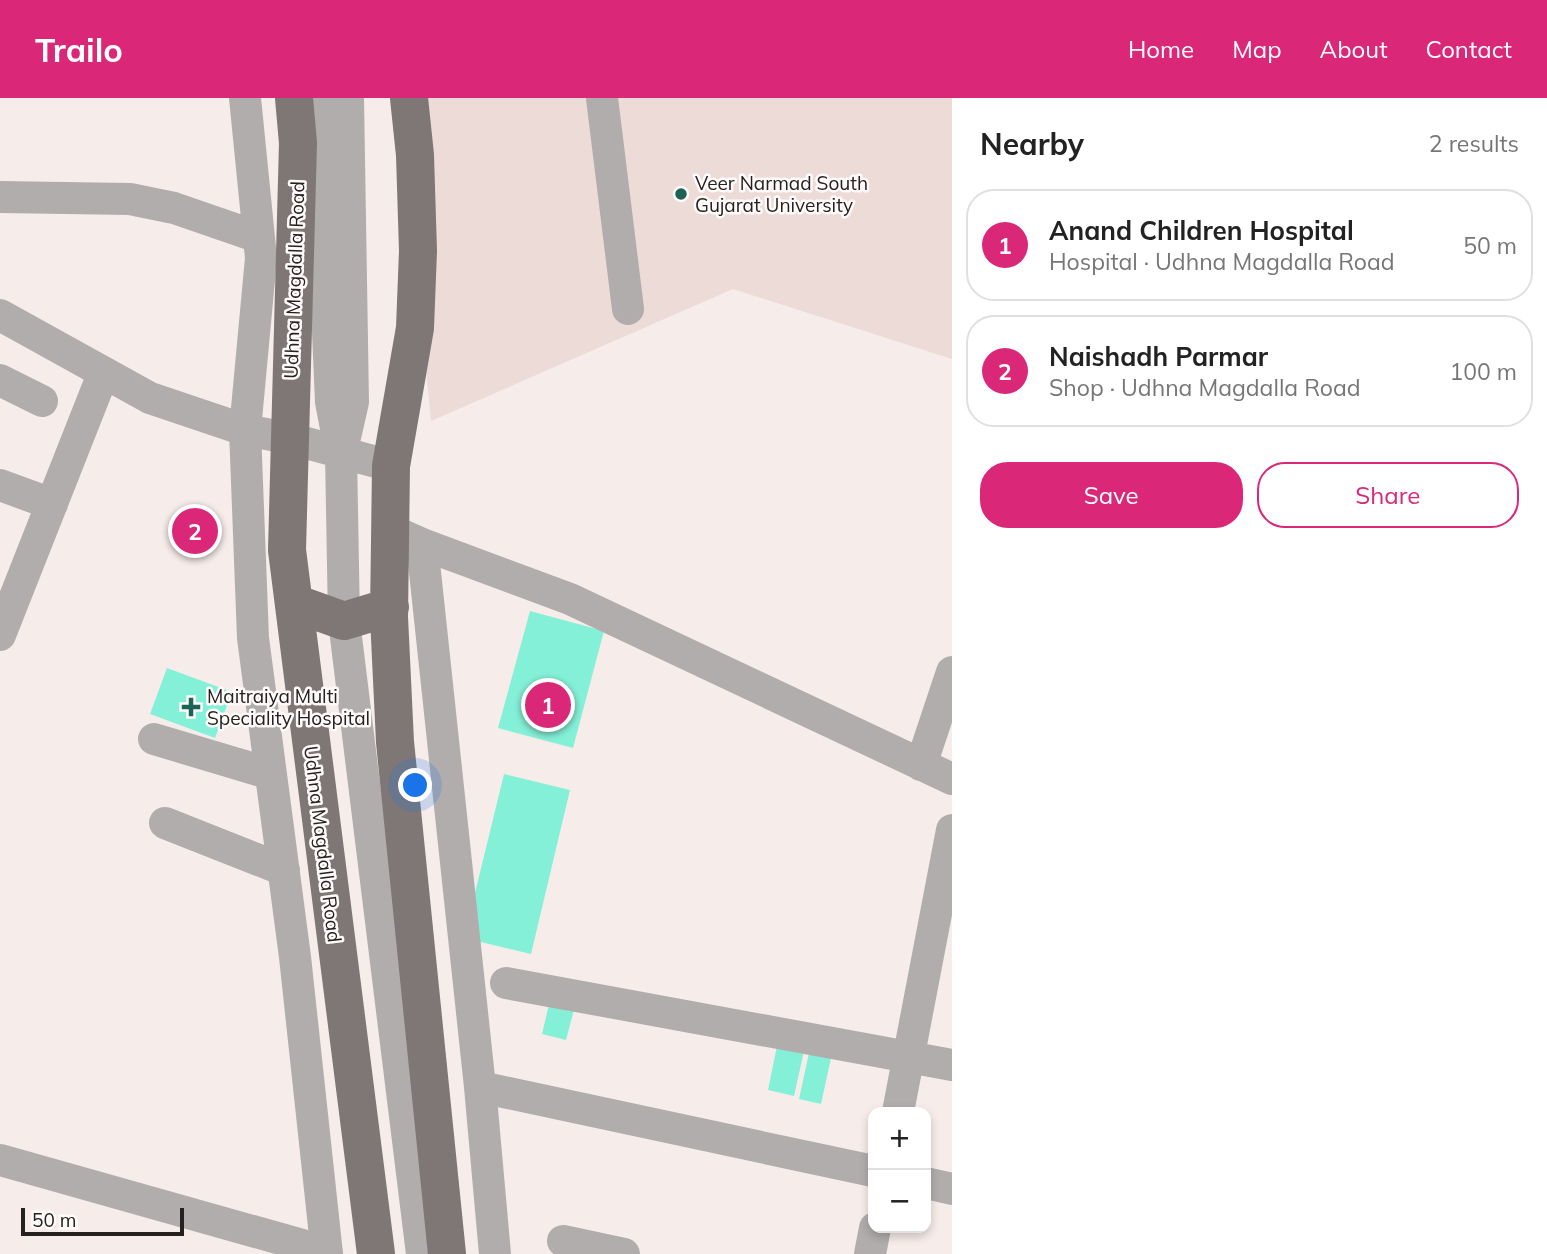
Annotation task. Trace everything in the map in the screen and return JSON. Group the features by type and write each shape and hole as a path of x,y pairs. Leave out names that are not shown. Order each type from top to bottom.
{"main road":[{"name":"Udhna Magdalla Road","path":"294,98 298,143 288,438 288,550 376,1254"},
{"path":"409,98 418,238 415,328 391,466 405,536 390,607 395,742 447,1254"},
{"path":"294,603 345,621 390,607"}],"street":[{"path":"0,1160 288,1248 327,1253 284,870 253,638 245,430 261,258 245,98"},
{"path":"318,98 331,402 341,454 345,621 422,1254"},
{"path":"341,454 354,402 348,98"},
{"path":"601,98 628,309"},
{"path":"0,197 142,201 174,208 258,237"},
{"path":"0,315 150,398 245,430 288,438 391,466"},
{"path":"2,624 103,374"},
{"path":"0,380 42,401"},
{"path":"0,485 52,504"},
{"path":"495,1254 480,1087 405,536 570,599 952,779"},
{"path":"921,765 952,672"},
{"path":"154,739 271,774"},
{"path":"165,823 284,870"},
{"path":"899,1107 908,1056 942,933 952,830"},
{"path":"506,983 952,1065"},
{"path":"480,1087 868,1170"},
{"path":"931,1184 952,1189"},
{"path":"870,1254 874,1233"},
{"path":"563,1241 624,1254"}],"shaded area":[{"name":"Veer Narmad South Gujarat University","path":"400,98 952,98 952,359 733,289 431,421"}],"building":[{"path":"530,611 604,631 573,748 498,728"},
{"path":"167,668 232,692 215,738 150,714"},
{"path":"504,774 570,790 531,954 464,938"},
{"path":"550,1000 575,1006 566,1040 542,1034"},
{"path":"777,1046 804,1051 794,1096 768,1090"},
{"path":"809,1053 831,1058 821,1104 799,1099"}],"place":[{"name":"Veer Narmad South Gujarat University","path":"681,194"},
{"name":"Naishadh Parmar","path":"195,531"},
{"name":"Anand Children Hospital","path":"548,705"},
{"name":"Maitraiya Multi Speciality Hospital","path":"191,707"}]}
